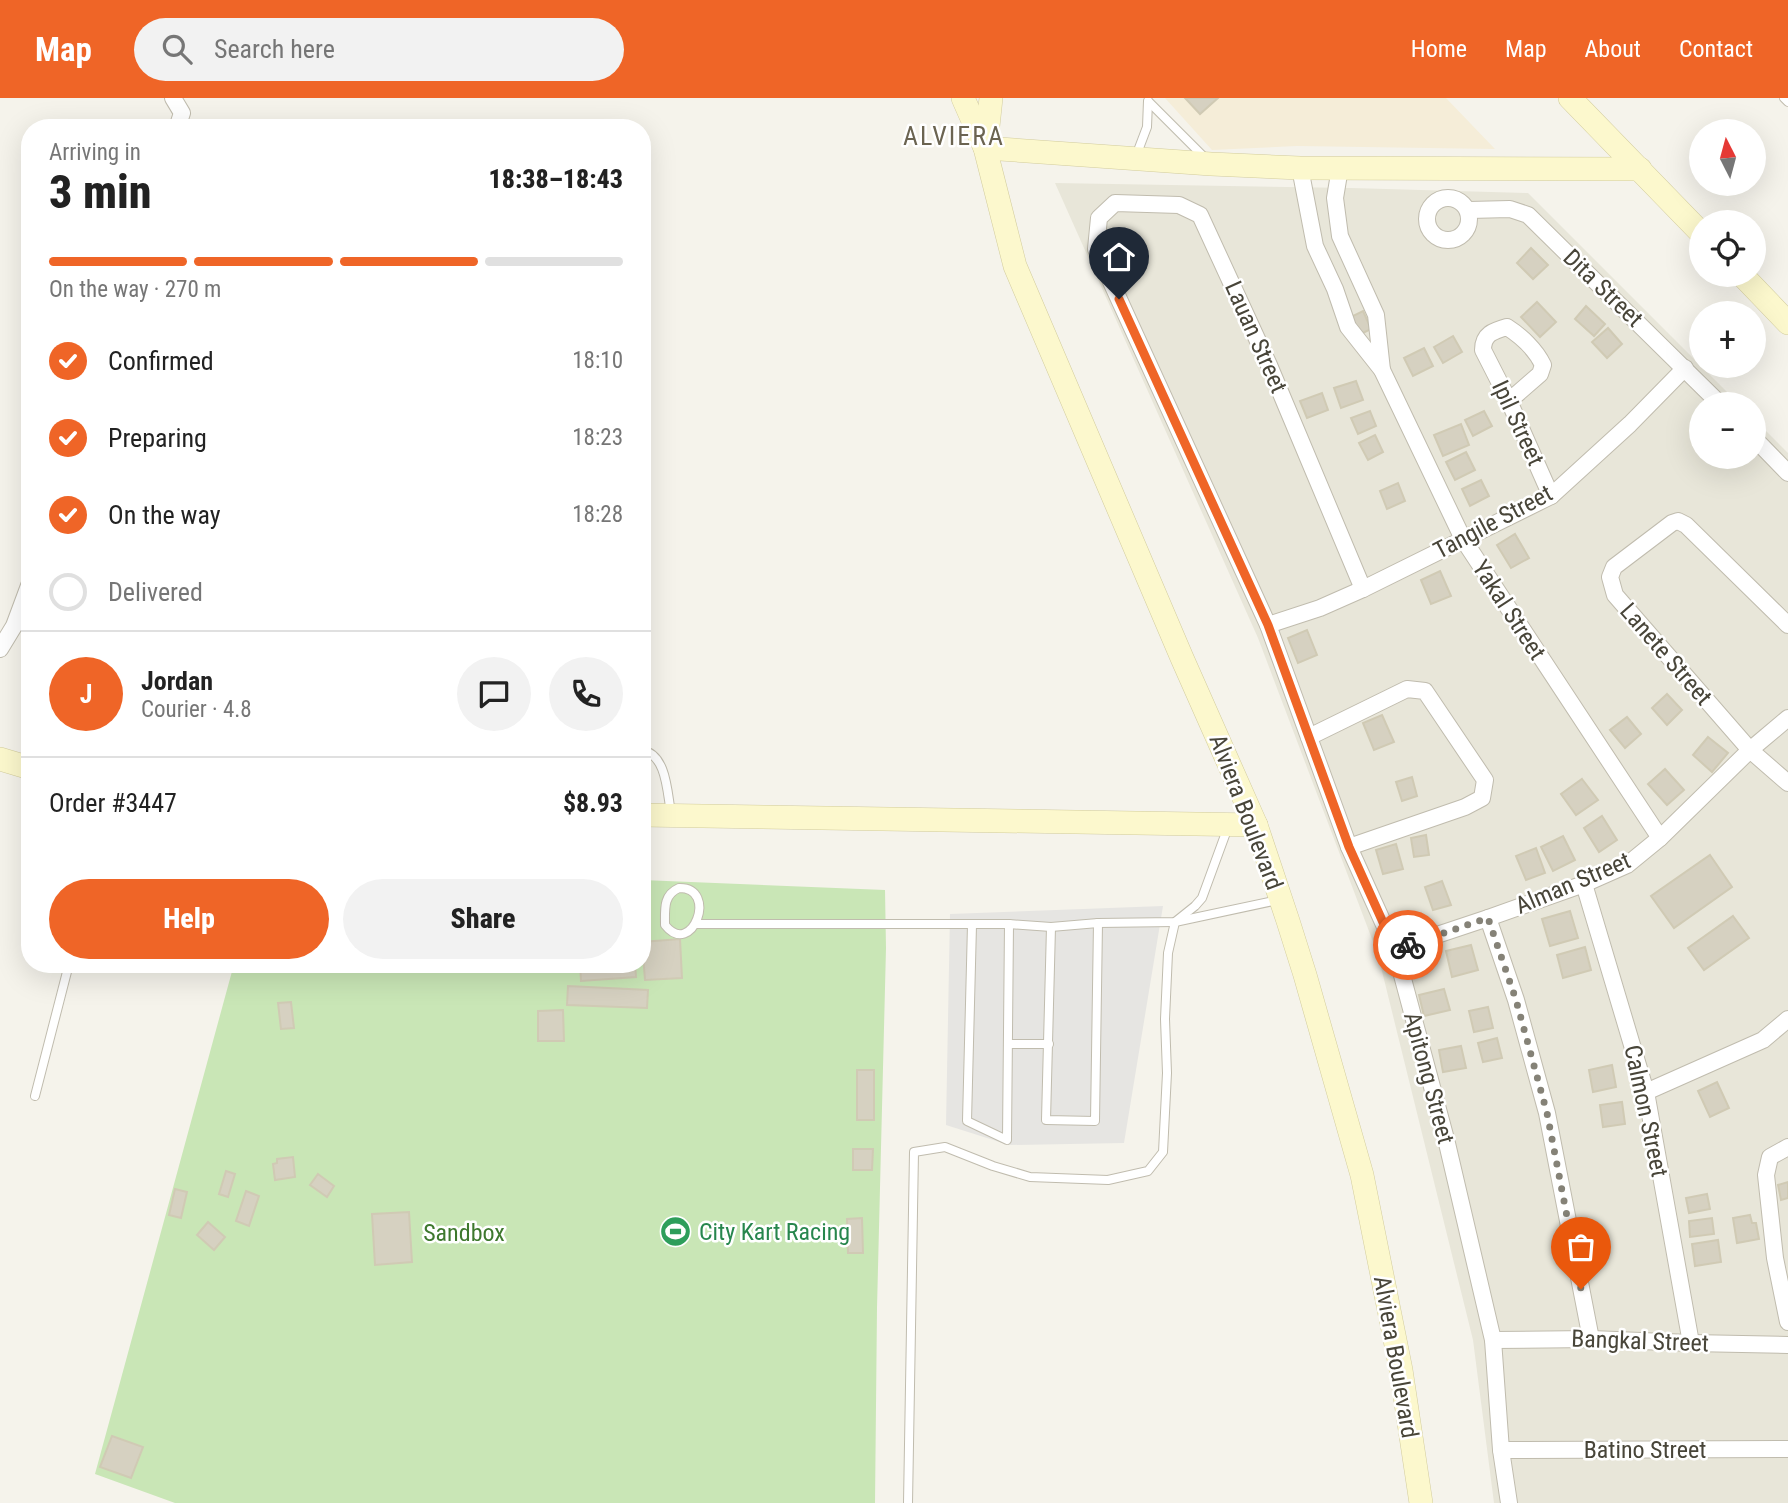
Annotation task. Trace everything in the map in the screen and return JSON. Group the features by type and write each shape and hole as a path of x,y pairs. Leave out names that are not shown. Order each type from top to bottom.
{"street":[{"path":"173,98 182,113 180,119"},
{"path":"963,98 985,148"},
{"path":"985,148 991,98"},
{"path":"1570,98 1689,220"},
{"path":"985,148 1300,168 1640,169"},
{"name":"Alviera Boulevard","path":"985,148 1015,266 1256,825 1305,975 1362,1175 1401,1370 1421,1503"},
{"name":"Yakal Street","path":"1300,168 1315,246 1335,289 1348,327 1382,370 1462,540 1660,838"},
{"name":"Yakal Street","path":"1340,168 1335,198 1340,236 1376,314 1382,370"},
{"name":"Lauan Street","path":"1096,249 1099,218 1115,203 1179,205 1200,215 1269,365 1363,589"},
{"name":"Dita Street","path":"1469,211 1510,209 1528,215 1708,392"},
{"name":"Apitong Street","path":"1096,249 1268,625 1349,847 1395,949 1446,1139 1493,1340 1509,1503"},
{"path":"1335,289 1359,278"},
{"path":"1754,287 1788,323"},
{"name":"Ipil Street","path":"1509,401 1540,374 1543,365 1539,357 1507,327 1489,332 1483,342 1483,350 1551,496"},
{"name":"Tangile Street","path":"1268,625 1320,608 1363,589 1551,496 1630,424 1685,368"},
{"path":"1766,450 1788,473"},
{"name":"Lanete Street","path":"1750,750 1615,595 1610,578 1614,567 1678,521 1686,525 1788,625"},
{"path":"0,649 14,626 21,607"},
{"path":"1309,737 1408,689 1425,691 1485,780 1482,798 1465,807 1349,847"},
{"name":"Alman Street","path":"1395,949 1584,884 1627,865 1660,838 1750,750 1788,718"},
{"path":"1750,750 1788,783"},
{"path":"0,759 21,765"},
{"path":"651,815 1256,825"},
{"name":"Calmon Street","path":"1584,884 1647,1092 1690,1343"},
{"path":"1488,918 1516,1000 1547,1113 1591,1339"},
{"path":"1647,1092 1763,1040 1788,1019"},
{"path":"1788,1147 1770,1157 1766,1175 1775,1258 1788,1322"},
{"name":"Bangkal Street","path":"1493,1340 1591,1339 1788,1345"},
{"name":"Batino Street","path":"1502,1450 1788,1449"}],"lane":[{"path":"1135,158 1147,127 1148,100"},
{"path":"1148,100 1211,163"},
{"path":"651,754 657,758 662,768 672,816"},
{"path":"908,1503 914,1152 945,1147 1030,1177 1108,1180 1148,1171 1163,1152 1168,953 1175,922 1202,898 1229,826"},
{"path":"696,924 699,902 694,893 684,888 674,890 666,903 665,925 678,934 688,932 696,924 1051,927 1098,923 1175,922 1280,900"},
{"path":"1051,927 1046,1120 1095,1121 1098,923"},
{"path":"972,925 967,1121 1007,1140 1009,925"},
{"path":"35,1096 67,973"},
{"path":"1008,1044 1049,1044"}],"shaded area":[{"path":"1165,98 1446,98 1495,149 1297,146 1212,150"},
{"path":"1055,183 1528,193 1689,354 1689,378 1713,378 1727,392 1689,392 1689,469 1766,469 1766,431 1788,453 1788,1503 1494,1503 1473,1340 1378,955 1258,638"},
{"path":"1163,906 1124,1143 1009,1145 946,1125 950,914"}],"green space":[{"name":"Sandbox","path":"651,880 885,890 875,1503 175,1503 95,1474 232,973 651,973"}],"building":[{"path":"1185,98 1218,98 1200,114"},
{"path":"1531,248 1548,265 1533,279 1517,263"},
{"path":"1537,302 1556,322 1540,337 1521,317"},
{"path":"1586,306 1605,324 1594,336 1575,319"},
{"path":"1363,311 1371,329 1359,335 1351,317"},
{"path":"1608,328 1622,344 1607,358 1592,342"},
{"path":"1453,336 1462,352 1443,363 1434,347"},
{"path":"1424,348 1433,366 1413,376 1404,358"},
{"path":"1356,381 1363,400 1341,408 1334,388"},
{"path":"1322,393 1328,410 1307,418 1300,401"},
{"path":"1370,411 1376,426 1358,434 1351,418"},
{"path":"1484,411 1492,426 1473,436 1465,420"},
{"path":"1461,424 1469,445 1443,456 1434,435"},
{"path":"1375,435 1383,452 1368,460 1359,443"},
{"path":"1466,452 1475,470 1455,480 1446,462"},
{"path":"1481,480 1489,496 1470,506 1462,489"},
{"path":"1398,483 1405,501 1387,509 1380,491"},
{"path":"1515,534 1529,558 1511,568 1497,545"},
{"path":"1440,571 1451,596 1431,604 1421,580"},
{"path":"1307,630 1317,655 1298,663 1288,638"},
{"path":"1667,694 1682,710 1667,725 1652,708"},
{"path":"1382,715 1394,742 1374,750 1363,723"},
{"path":"1627,717 1641,734 1625,748 1610,730"},
{"path":"1708,737 1728,753 1712,772 1693,755"},
{"path":"1665,769 1684,790 1667,805 1648,784"},
{"path":"1412,777 1417,796 1402,801 1396,782"},
{"path":"1582,779 1598,800 1576,815 1561,794"},
{"path":"1602,816 1617,840 1599,852 1584,828"},
{"path":"1426,835 1429,855 1414,857 1411,838"},
{"path":"1563,836 1575,860 1553,871 1541,847"},
{"path":"1396,844 1403,869 1383,874 1376,850"},
{"path":"1536,848 1545,873 1526,880 1516,856"},
{"path":"1710,855 1732,887 1674,928 1651,896"},
{"path":"1442,881 1451,905 1433,910 1425,887"},
{"path":"1570,911 1578,938 1550,946 1542,919"},
{"path":"1733,916 1749,938 1704,970 1688,948"},
{"path":"680,939 682,978 645,980 644,973 651,973 651,941"},
{"path":"1471,945 1478,970 1452,977 1446,951"},
{"path":"1585,947 1591,970 1563,978 1557,955"},
{"path":"581,973 636,973 636,977 581,981"},
{"path":"568,986 648,990 647,1008 567,1005"},
{"path":"1444,989 1450,1010 1424,1016 1419,995"},
{"path":"291,1002 294,1028 281,1029 278,1003"},
{"path":"1488,1007 1493,1028 1474,1032 1469,1011"},
{"path":"563,1010 564,1041 538,1041 538,1011"},
{"path":"1497,1038 1502,1058 1483,1062 1478,1043"},
{"path":"1461,1046 1466,1068 1443,1072 1439,1050"},
{"path":"1612,1065 1616,1087 1593,1092 1589,1070"},
{"path":"857,1070 874,1070 874,1120 857,1120"},
{"path":"1717,1082 1729,1108 1710,1117 1698,1091"},
{"path":"1622,1102 1625,1124 1603,1127 1600,1105"},
{"path":"853,1149 873,1149 872,1170 853,1170"},
{"path":"293,1157 295,1177 275,1180 273,1164 277,1163 277,1159"},
{"path":"226,1171 235,1174 228,1197 219,1194"},
{"path":"318,1174 334,1186 327,1197 310,1185"},
{"path":"1788,1182 1788,1198 1781,1200 1778,1185"},
{"path":"175,1189 187,1192 181,1218 169,1215"},
{"path":"246,1191 259,1196 249,1226 236,1221"},
{"path":"1707,1194 1710,1209 1689,1213 1686,1198"},
{"path":"409,1212 412,1262 375,1265 372,1214"},
{"path":"1750,1215 1752,1223 1756,1223 1759,1239 1737,1243 1733,1218"},
{"path":"862,1218 863,1253 848,1253 847,1219"},
{"path":"1712,1218 1714,1234 1690,1237 1689,1221"},
{"path":"208,1222 225,1237 214,1250 197,1235"},
{"path":"1718,1240 1721,1262 1695,1266 1692,1244"},
{"path":"112,1436 143,1447 131,1478 100,1467"}],"way so far":[{"path":"1408,945 1488,918 1516,1000 1547,1113 1581,1289"}],"place":[{"name":"City Kart Racing","path":"676,1232"}],"district":[{"name":"ALVIERA","path":"954,136"}],"route":[{"path":"1119,299 1268,625 1349,847 1395,949 1408,945"}]}
